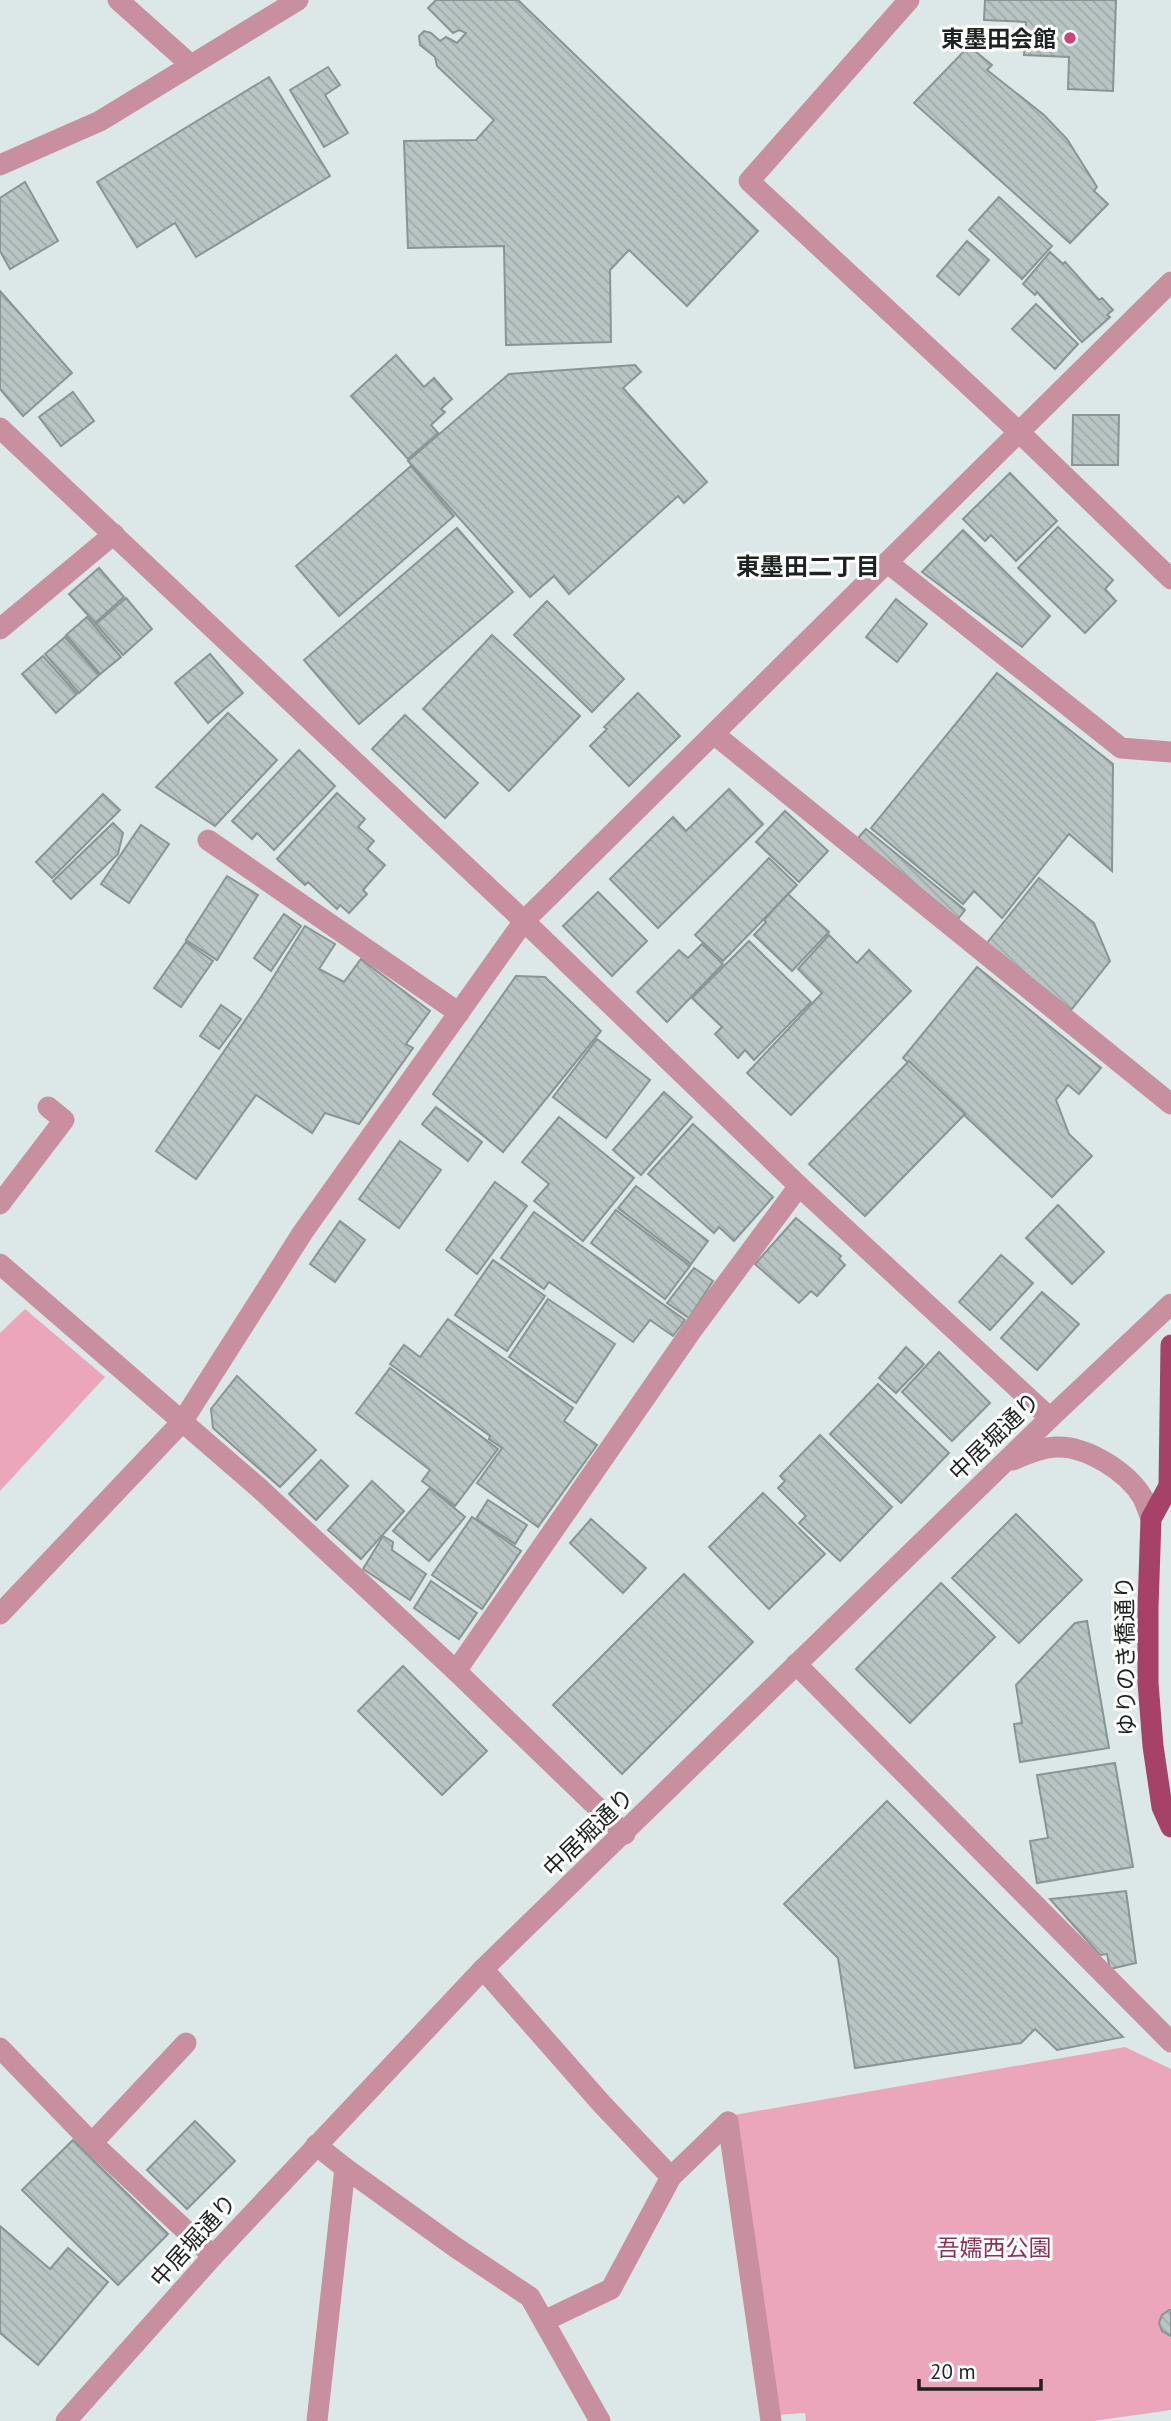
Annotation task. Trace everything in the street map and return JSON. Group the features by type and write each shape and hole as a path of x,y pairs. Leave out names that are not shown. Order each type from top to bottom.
{"main road":[{"name":"ゆりのき橋通り","path":"1171,1345 1170,1488 1151,1519 1148,1607 1153,1746 1162,1807 1171,1827"}],"street":[{"path":"118,0 191,65"},
{"path":"0,165 100,121 298,0"},
{"path":"909,0 749,181 1020,433 1171,579"},
{"path":"0,1614 182,1422 303,1232 524,921 1171,282"},
{"path":"0,428 524,921 799,1186 1050,1418"},
{"path":"0,629 114,534"},
{"path":"888,563 1121,748 1171,752"},
{"path":"714,734 1171,1104"},
{"path":"208,840 459,1013"},
{"path":"0,1204 64,1120 48,1107"},
{"path":"456,1671 692,1330 799,1186"},
{"path":"0,1264 258,1487 456,1671 625,1834"},
{"name":"中居堀通り","path":"66,2421 316,2145 483,1969 625,1834 1050,1418 1171,1304"},
{"path":"1003,1465 1034,1451 1056,1447 1074,1448 1110,1466 1126,1478 1143,1497 1151,1519"},
{"path":"796,1664 1171,2042"},
{"path":"483,1969 601,2103 671,2177"},
{"path":"92,2143 186,2043"},
{"path":"0,2048 92,2143 214,2256"},
{"path":"544,2321 611,2289 671,2177 729,2122 771,2421"},
{"path":"316,2145 455,2247 530,2297 600,2421"},
{"path":"317,2421 345,2168"}],"green space":[{"path":"25,1309 105,1377 0,1491 0,1333"},
{"name":"吾嬬西公園","path":"1125,2047 1171,2069 1171,2410 1094,2421 806,2421 805,2413 777,2415 734,2115"}],"building":[{"path":"436,0 518,0 758,231 687,306 629,250 610,270 611,342 506,345 504,246 408,248 404,141 476,140 494,120 437,66 435,57 420,45 419,36 424,31 440,41 446,37 457,43 466,33 459,30 453,33 428,8"},
{"name":"東墨田会館","path":"985,0 1116,0 1113,91 1068,89 1069,57 1024,55 1026,22 984,20"},
{"path":"969,46 992,65 987,70 1044,115 1067,139 1097,187 1094,191 1108,204 1070,243 914,103"},
{"path":"328,67 340,85 325,95 348,133 324,147 290,90"},
{"path":"269,77 330,176 196,257 175,223 137,247 97,182"},
{"path":"25,182 58,241 10,269 0,251 0,198"},
{"path":"999,197 1052,246 1022,279 969,230"},
{"path":"967,241 989,260 959,295 937,276"},
{"path":"1050,252 1063,264 1065,262 1099,300 1102,298 1113,310 1107,315 1110,317 1082,342 1037,292 1035,295 1023,284"},
{"path":"0,291 72,373 23,416 0,389"},
{"path":"1036,304 1078,344 1055,369 1012,329"},
{"path":"396,355 424,387 434,378 452,399 441,409 445,412 431,425 438,433 408,459 351,396"},
{"path":"635,365 641,372 623,388 707,482 684,503 678,496 569,594 554,576 530,597 408,461 509,374"},
{"path":"73,392 94,421 61,446 39,417"},
{"path":"1073,415 1119,415 1118,465 1072,465"},
{"path":"411,466 454,516 339,616 296,566"},
{"path":"1010,473 1057,521 1016,561 991,535 985,541 963,519"},
{"path":"1058,527 1113,580 1105,589 1116,601 1085,633 1018,568"},
{"path":"457,528 513,592 359,724 304,660"},
{"path":"963,530 1050,616 1022,647 922,572"},
{"path":"99,568 124,597 95,623 69,594"},
{"path":"126,598 152,629 123,655 96,624"},
{"path":"896,599 927,624 897,662 866,637"},
{"path":"547,601 624,679 592,712 514,635"},
{"path":"87,617 121,657 100,674 66,635"},
{"path":"492,635 580,716 509,791 423,709"},
{"path":"65,637 99,675 79,693 45,654"},
{"path":"210,654 243,693 208,723 175,683"},
{"path":"43,656 77,694 56,713 22,674"},
{"path":"997,673 1113,764 1112,871 1069,834 1002,918 974,891 963,904 871,828"},
{"path":"638,693 680,736 629,786 590,746 607,729 604,727"},
{"path":"228,713 277,760 215,826 156,787"},
{"path":"405,715 478,783 445,818 372,749"},
{"path":"299,750 335,786 274,850 257,833 252,839 232,821"},
{"path":"729,789 763,824 658,928 610,879 673,817 686,831"},
{"path":"337,793 365,819 358,827 374,841 367,849 385,865 363,890 367,894 349,913 340,905 337,909 308,882 305,885 277,859"},
{"path":"103,794 120,810 52,878 36,862"},
{"path":"785,811 828,851 799,882 756,842"},
{"path":"113,823 123,833 118,854 71,899 53,881"},
{"path":"141,825 169,844 129,903 101,884"},
{"path":"866,829 965,910 958,919 858,838"},
{"path":"769,858 797,885 723,961 695,935"},
{"path":"227,876 258,895 217,960 186,940"},
{"path":"1039,878 1094,923 1110,961 1071,1010 987,943"},
{"path":"598,892 647,941 612,976 563,926"},
{"path":"788,894 829,932 792,971 754,935"},
{"path":"284,914 301,926 271,971 254,958"},
{"path":"305,926 335,944 319,969 344,982 361,959 430,1011 406,1044 413,1048 359,1124 325,1113 312,1133 256,1095 196,1179 156,1151 261,997"},
{"path":"829,935 857,963 869,950 911,991 791,1115 747,1073 822,993 798,969"},
{"path":"749,941 811,1002 754,1060 745,1050 738,1058 715,1034 722,1027 692,998"},
{"path":"186,942 213,961 181,1007 154,988"},
{"path":"702,944 723,964 667,1022 637,992 679,950 688,958"},
{"path":"977,967 1101,1068 1079,1094 1068,1085 1056,1100 1069,1134 1092,1156 1052,1197 903,1058"},
{"path":"516,976 545,977 601,1031 503,1152 433,1094"},
{"path":"221,1005 241,1019 219,1049 200,1036"},
{"path":"597,1039 650,1080 606,1138 553,1097"},
{"path":"909,1061 965,1114 865,1216 809,1164"},
{"path":"664,1092 692,1117 641,1175 613,1150"},
{"path":"436,1107 482,1142 468,1161 422,1124"},
{"path":"559,1117 634,1178 583,1241 534,1201 549,1184 522,1162"},
{"path":"693,1124 773,1197 734,1241 719,1227 714,1233 648,1174"},
{"path":"400,1141 441,1170 399,1228 359,1199"},
{"path":"495,1182 527,1206 477,1274 446,1250"},
{"path":"636,1186 708,1241 691,1264 618,1208"},
{"path":"1058,1205 1104,1252 1072,1284 1026,1238"},
{"path":"616,1210 690,1266 665,1299 591,1243"},
{"path":"534,1212 685,1320 673,1336 650,1320 633,1342 549,1282 544,1289 501,1258"},
{"path":"796,1218 841,1256 839,1259 845,1265 817,1296 811,1291 799,1303 755,1264"},
{"path":"340,1221 365,1240 335,1282 310,1264"},
{"path":"1001,1255 1033,1283 990,1330 959,1302"},
{"path":"493,1260 545,1296 507,1351 455,1315"},
{"path":"694,1268 713,1281 689,1318 667,1303"},
{"path":"1042,1292 1079,1324 1037,1370 1001,1338"},
{"path":"548,1299 615,1344 576,1403 509,1357"},
{"path":"448,1319 573,1408 564,1421 597,1445 538,1527 477,1483 502,1448 489,1439 490,1436 390,1364 404,1345 420,1357"},
{"path":"906,1347 924,1364 896,1393 879,1378"},
{"path":"939,1352 990,1403 952,1441 902,1392"},
{"path":"390,1368 498,1449 455,1506 422,1481 430,1470 356,1413"},
{"path":"237,1376 316,1450 280,1487 213,1428 211,1409"},
{"path":"878,1384 949,1453 901,1503 830,1434"},
{"path":"820,1435 892,1507 840,1561 799,1523 806,1516 778,1488 785,1481 780,1476"},
{"path":"321,1460 348,1486 316,1520 289,1494"},
{"path":"372,1481 404,1511 361,1559 328,1530"},
{"path":"430,1488 465,1517 429,1561 393,1531"},
{"path":"763,1493 825,1554 769,1609 709,1547"},
{"path":"488,1500 527,1525 515,1544 476,1519"},
{"path":"1016,1514 1082,1580 1019,1643 952,1578"},
{"path":"472,1517 521,1551 482,1609 432,1575"},
{"path":"591,1519 646,1568 623,1593 570,1543"},
{"path":"383,1536 393,1542 392,1550 426,1574 410,1600 363,1569"},
{"path":"684,1574 753,1642 622,1774 553,1705"},
{"path":"431,1581 477,1613 459,1639 414,1608"},
{"path":"941,1583 995,1637 910,1723 856,1669"},
{"path":"1087,1621 1109,1748 1020,1762 1014,1724 1022,1723 1016,1685 1075,1623"},
{"path":"403,1666 487,1751 442,1795 358,1711"},
{"path":"1115,1763 1133,1867 1037,1883 1030,1841 1048,1838 1037,1775"},
{"path":"887,1801 1123,2037 1057,2050 1035,2029 1021,2043 855,2068 838,1958 784,1904"},
{"path":"1126,1891 1136,1963 1110,1969 1107,1954 1100,1955 1050,1899"},
{"path":"195,2121 235,2161 187,2209 147,2170"},
{"path":"73,2140 168,2234 118,2285 22,2190"},
{"path":"0,2226 50,2269 68,2248 108,2282 38,2365 0,2333"},
{"path":"1169,2310 1171,2336 1162,2331 1159,2323 1162,2315"}],"place":[{"name":"東墨田会館","path":"1070,38"}],"district":[{"name":"東墨田二丁目","path":"808,566"}]}
